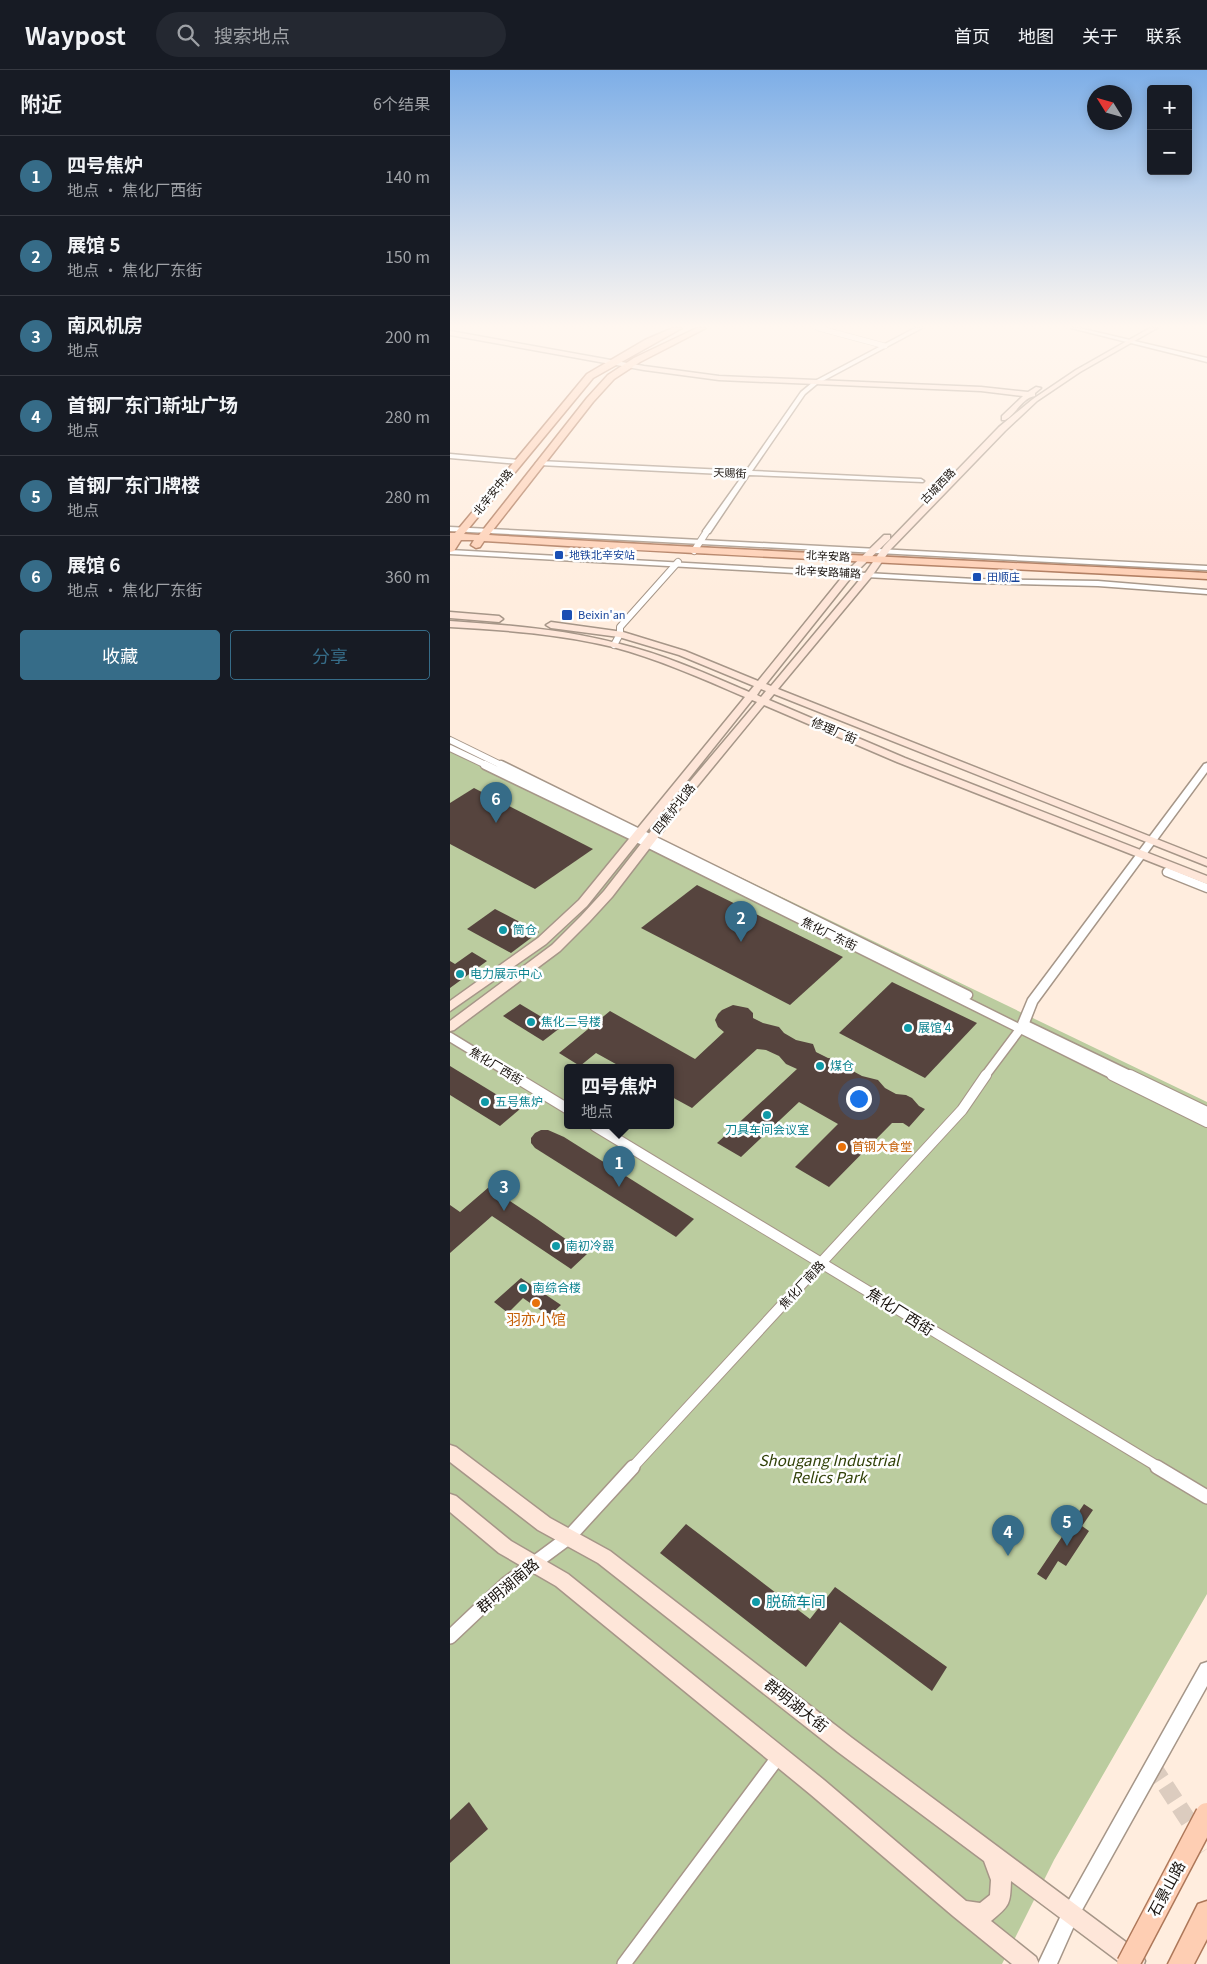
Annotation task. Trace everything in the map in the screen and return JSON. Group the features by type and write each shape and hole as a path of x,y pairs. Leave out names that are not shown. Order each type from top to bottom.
{"main road":[{"name":"北辛安中路","path":"453,542 556,416"},
{"name":"北辛安中路","path":"481,539 577,416"},
{"name":"古城西路","path":"874,560 1013,416"},
{"name":"古城西路","path":"874,560 1014,416"},
{"name":"北辛安路","path":"453,542 481,539 1102,570 1207,584"},
{"name":"北辛安路","path":"481,539 853,570 874,560 1207,576"},
{"name":"四焦炉北路","path":"450,1027 556,948 608,894 691,787 763,701 874,560"},
{"name":"四焦炉北路","path":"450,1007 542,941 583,902 853,570"},
{"name":"修理厂街","path":"450,615 538,623 620,634 682,653 915,748 1207,863"},
{"name":"修理厂街","path":"450,624 538,631 614,645 648,654 750,695 901,760 1207,880"},
{"name":"群明湖大街","path":"450,1452 544,1524 604,1557 837,1739 1140,1964"},
{"path":"450,1502 505,1547 562,1580 779,1756 960,1909 1029,1964"},
{"name":"石景山路","path":"1128,1964 1207,1814"},
{"path":"960,1909 983,1914 1000,1900 1002,1880 991,1852"},
{"path":"1181,1964 1207,1913"}],"street":[{"path":"694,551 786,416"},
{"path":"450,456 518,462"},
{"name":"天赐街","path":"539,463 745,474 921,480"},
{"name":"北辛安路辅路","path":"450,529 453,542"},
{"name":"北辛安路辅路","path":"453,542 481,539 700,541 874,560 991,581 1157,587 1207,592"},
{"name":"北辛安路辅路","path":"453,542 678,562 853,570"},
{"path":"636,553 678,562"},
{"path":"1017,559 1060,568"},
{"name":"北辛安路辅路","path":"874,560 1017,559 1102,570 1207,568"},
{"path":"614,645 620,634 620,627 630,614 678,562"},
{"path":"1102,570 1157,587"},
{"name":"焦化厂东街","path":"450,740 637,835"},
{"name":"焦化厂东街","path":"450,748 650,841 1022,1026 1207,1122"},
{"path":"1022,1026 1032,1002 1207,766"},
{"path":"1167,872 1207,888"},
{"name":"焦化厂东街","path":"1022,1026 1207,1112"},
{"name":"焦化厂南路","path":"568,1538 962,1110 972,1093 1022,1026"},
{"name":"焦化厂西街","path":"450,1037 564,1107"},
{"name":"焦化厂西街","path":"600,1129 1207,1497"},
{"name":"群明湖南路","path":"450,1637 506,1584 568,1538"},
{"path":"1047,1964 1071,1913 1207,1670"},
{"path":"624,1964 779,1756"}],"green space":[{"name":"Shougang Industrial Relics Park","path":"450,737 1207,1102 1207,1594 1054,1860 1002,1964 450,1964"}],"building":[{"path":"474,788 593,849 535,889 450,844 450,803"},
{"path":"697,885 843,957 790,1005 641,928"},
{"name":"筒仓","path":"495,909 539,932 511,953 467,929"},
{"name":"电力展示中心","path":"472,952 487,961 450,988 450,961 455,964"},
{"name":"展馆 4","path":"892,982 977,1023 925,1078 839,1033"},
{"name":"焦化二号楼","path":"520,1004 560,1028 543,1041 503,1016"},
{"path":"733,1005 748,1008 753,1013 753,1018 779,1027 784,1033 796,1040 813,1044 816,1052 828,1058 840,1059 851,1070 862,1076 878,1080 885,1088 896,1094 912,1098 919,1106 925,1109 909,1127 903,1123 892,1123 829,1187 795,1167 838,1124 799,1102 741,1157 717,1143 797,1069 786,1064 779,1056 766,1050 757,1049 692,1108 674,1098 674,1064 616,1064 596,1053 582,1064 577,1064 559,1053 610,1011 695,1059 724,1032 718,1027 715,1020 722,1010"},
{"name":"五号焦炉","path":"450,1066 520,1109 500,1126 450,1095"},
{"path":"541,1130 548,1130 564,1137 694,1219 676,1237 535,1148 531,1143 531,1138"},
{"path":"489,1187 587,1254 571,1269 492,1216 450,1253 450,1205 460,1212"},
{"name":"南综合楼","path":"521,1278 561,1305 549,1316 523,1298 508,1313 494,1302"},
{"path":"1084,1504 1093,1510 1082,1526 1089,1531 1066,1566 1058,1561 1046,1580 1037,1574"},
{"name":"脱硫车间","path":"686,1524 810,1619 835,1587 947,1667 932,1691 840,1622 806,1667 660,1553"},
{"path":"469,1802 488,1829 450,1863 450,1820"}],"tunnel":[{"path":"1152,1765 1207,1849"}],"place":[{"name":"地铁北辛安站","path":"559,555"},
{"name":"田顺庄","path":"977,577"},
{"name":"Beixin'an","path":"567,615"},
{"name":"展馆 6","path":"496,823"},
{"name":"筒仓","path":"503,930"},
{"name":"展馆 5","path":"741,942"},
{"name":"电力展示中心","path":"460,974"},
{"name":"焦化二号楼","path":"531,1022"},
{"name":"展馆 4","path":"908,1028"},
{"name":"煤仓","path":"820,1066"},
{"name":"五号焦炉","path":"485,1102"},
{"name":"刀具车间会议室","path":"767,1115"},
{"name":"首钢大食堂","path":"842,1147"},
{"name":"四号焦炉","path":"619,1187"},
{"name":"南风机房","path":"504,1211"},
{"name":"南初冷器","path":"556,1246"},
{"name":"南综合楼","path":"523,1288"},
{"name":"羽亦小馆","path":"536,1303"},
{"name":"首钢厂东门牌楼","path":"1067,1546"},
{"name":"首钢厂东门新址广场","path":"1008,1556"},
{"name":"脱硫车间","path":"756,1602"}]}
